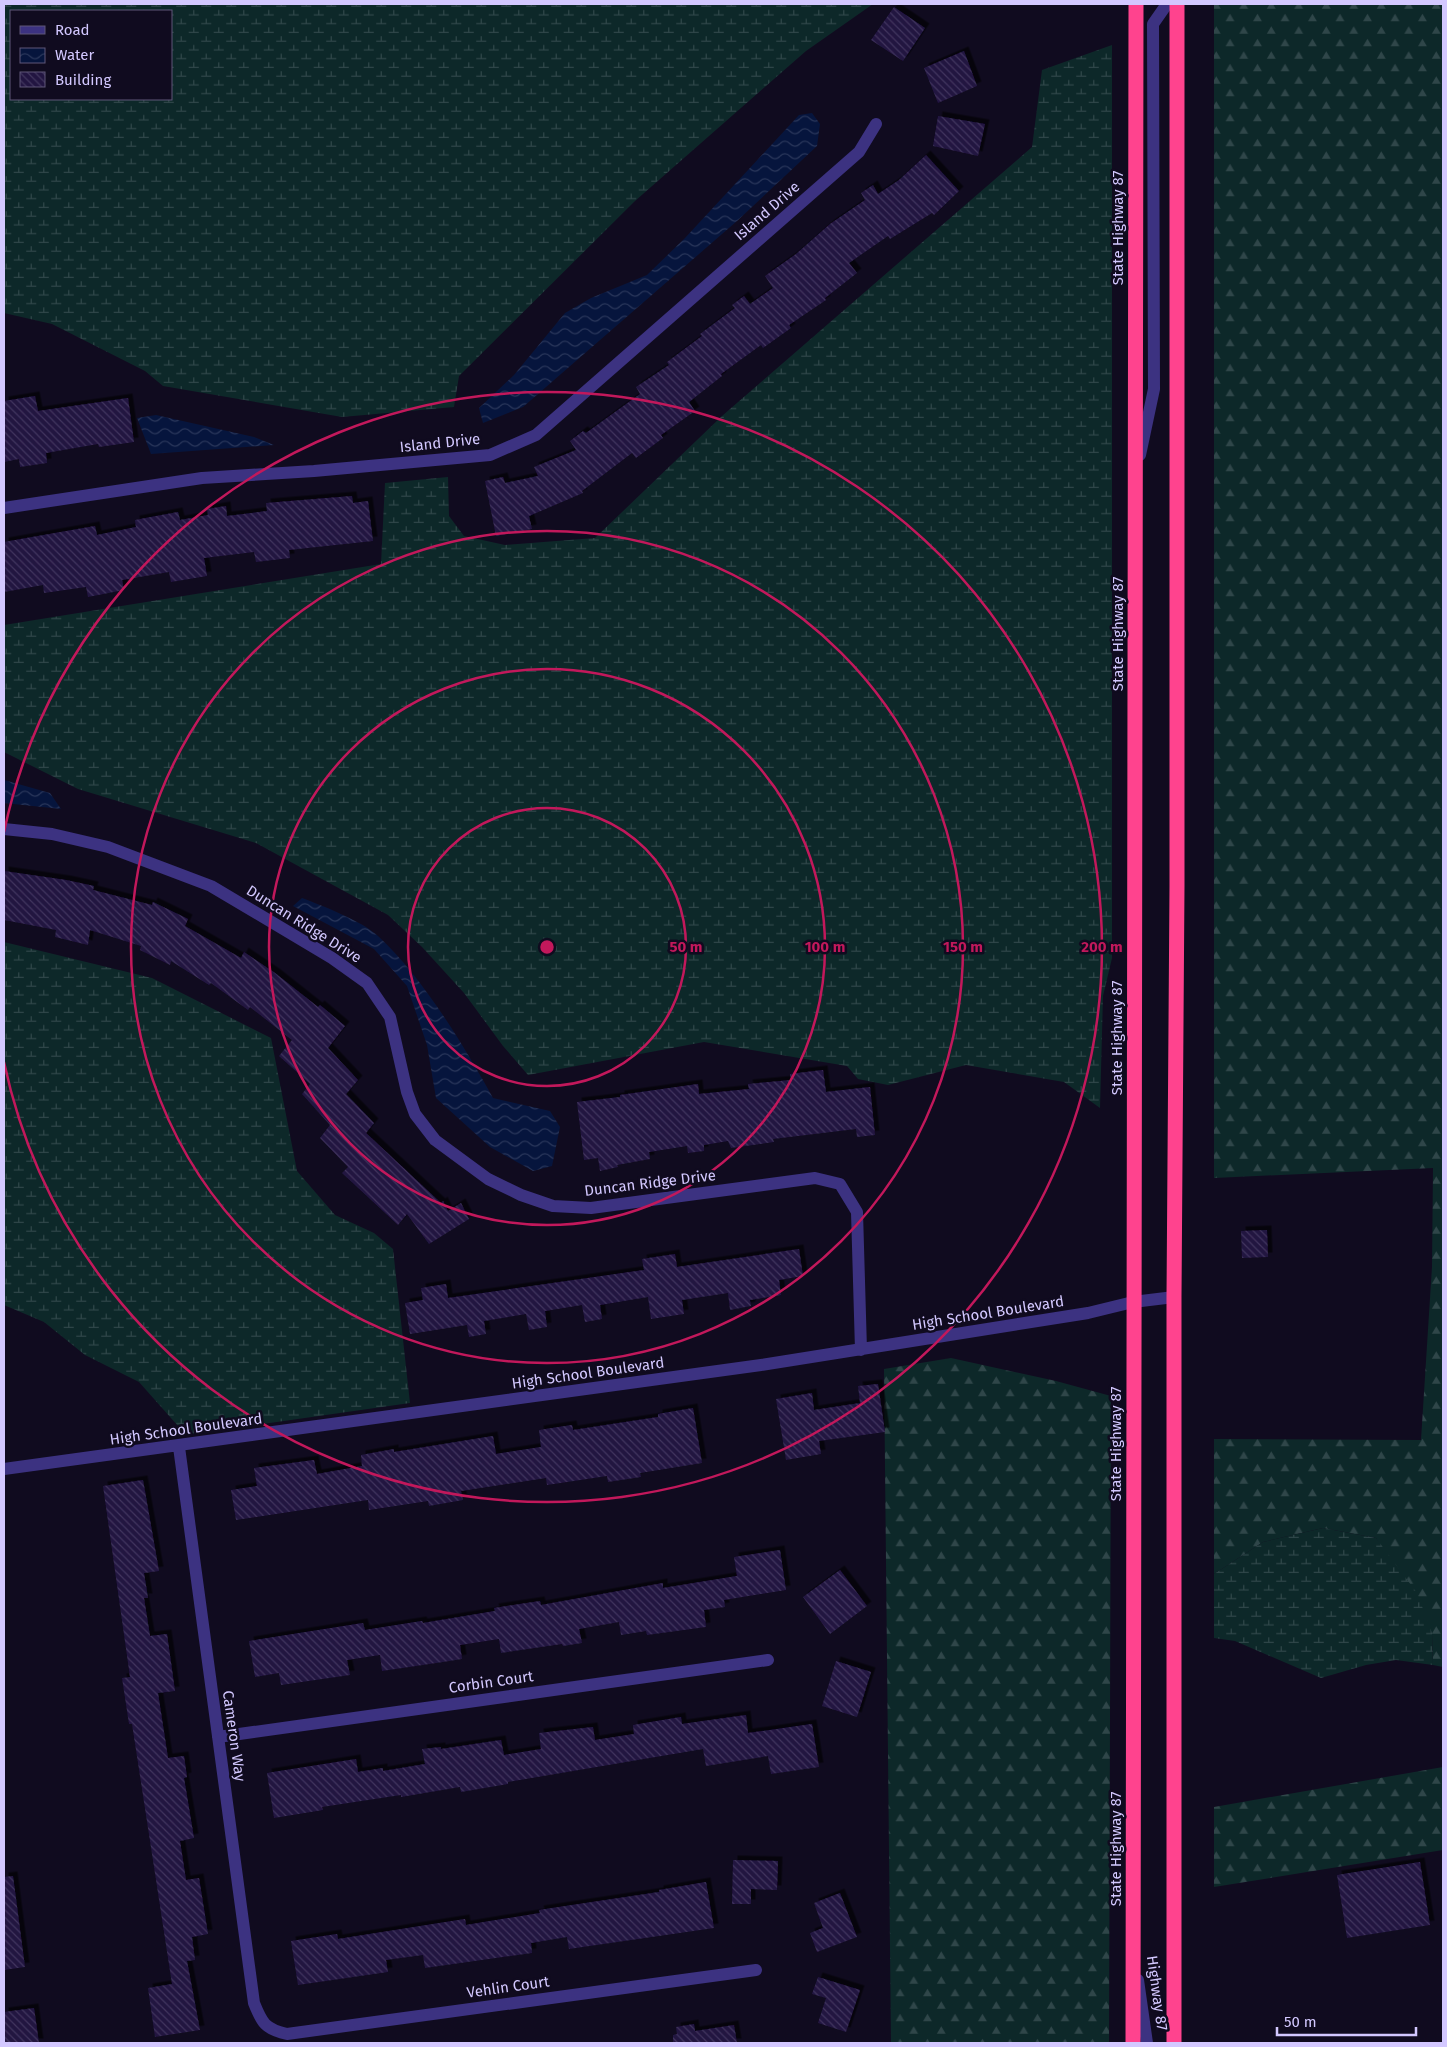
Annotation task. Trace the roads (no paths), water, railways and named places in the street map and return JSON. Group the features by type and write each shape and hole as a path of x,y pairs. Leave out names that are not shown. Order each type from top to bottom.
{"highway":[{"name":"State Highway 87","path":"1133,2043 1136,4"},
{"path":"1174,2043 1174,1297 1177,896 1176,4"}],"street":[{"path":"1136,476 1154,389 1153,24 1167,4"},
{"name":"Island Drive","path":"4,508 202,478 324,470 490,455 536,435 859,152 876,124"},
{"name":"Duncan Ridge Drive","path":"4,829 52,834 108,847 211,886 332,958 367,983 390,1017 407,1092 415,1114 434,1140 488,1179 521,1195 554,1206 591,1208 815,1178 840,1184 857,1212 861,1350"},
{"name":"High School Boulevard","path":"4,1469 178,1447 861,1350 1088,1313 1134,1302 1174,1297"},
{"name":"Cameron Way","path":"178,1447 254,2003 261,2020 266,2026"},
{"name":"Corbin Court","path":"218,1737 768,1660"},
{"name":"Highway 87","path":"1134,1948 1147,2043"},
{"name":"Vehlin Court","path":"266,2026 271,2030 287,2034 756,1970"}],"water":[{"path":"812,113 820,124 817,146 737,221 523,407 483,423 479,408 514,375 565,313 591,298 647,275 685,238 799,115"},
{"path":"156,415 254,437 274,445 151,454 137,418"},
{"path":"4,780 50,793 61,809 4,803"},
{"path":"302,898 342,914 371,930 394,952 441,1012 493,1098 550,1111 560,1127 552,1166 533,1171 490,1147 436,1098 427,1045 407,986 374,949 293,906"}]}
